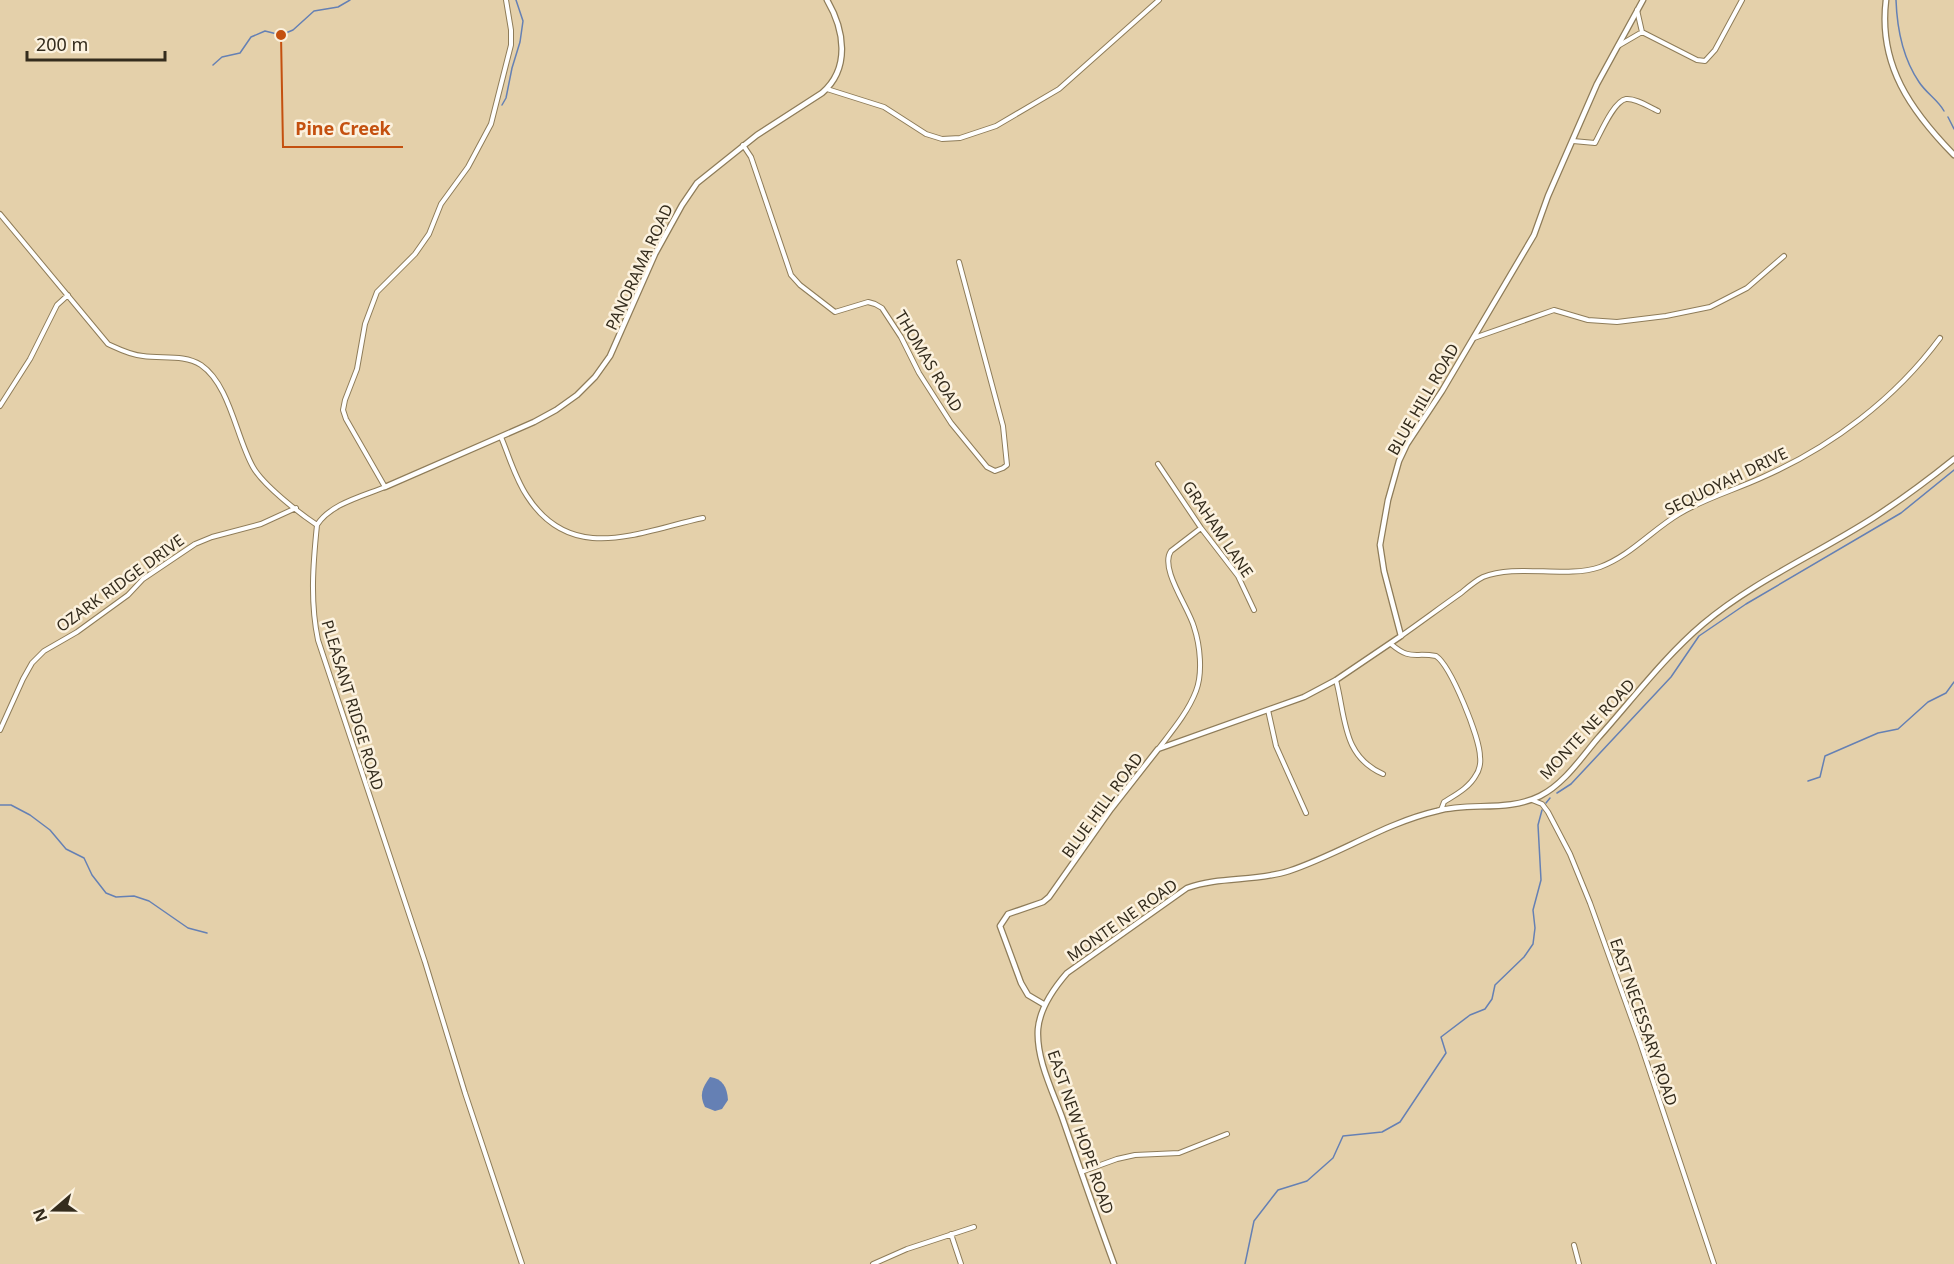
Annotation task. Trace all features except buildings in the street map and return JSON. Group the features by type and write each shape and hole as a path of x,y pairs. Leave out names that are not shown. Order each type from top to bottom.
{"street":[{"path":"0,214 108,344 127,353 187,359 213,376 254,469 264,482 317,525 332,511 385,487 346,420 343,410 345,400 357,369 365,324 377,292 415,254 429,234 441,204 472,160 491,124 511,45 506,0"},
{"name":"PANORAMA ROAD","path":"385,487 501,437 556,410 595,377 610,356 655,254 697,183 743,145 827,89 836,76 842,58 842,37 838,21 827,0"},
{"path":"827,89 884,107 926,134 942,139 960,138 996,126 1059,89 1159,0"},
{"name":"BLUE HILL ROAD","path":"1045,1005 1028,995 1021,983 1000,926 1008,914 1043,902 1049,897 1111,809 1158,749 1304,698 1336,680 1401,636 1381,558 1382,529 1399,461 1407,444 1534,234 1548,196 1597,84 1643,0"},
{"path":"1642,32 1704,62 1715,50 1742,0"},
{"path":"1886,0 1886,38 1895,74 1905,94 1927,126 1954,155"},
{"path":"1637,10 1642,32"},
{"path":"1618,46 1642,32"},
{"path":"1574,141 1595,143 1615,106 1626,99 1658,111"},
{"name":"THOMAS ROAD","path":"743,145 751,157 790,275 836,312 868,302 882,308 951,423 987,467 995,471 1006,465 1003,426 959,262"},
{"path":"1472,339 1554,310 1588,320 1617,322 1666,316 1710,307 1747,288 1784,256"},
{"path":"0,406 30,359 57,305 68,295"},
{"name":"SEQUOYAH DRIVE","path":"1401,636 1483,577 1516,572 1567,571 1598,567 1613,561 1687,510 1787,465 1839,435 1862,418 1908,375 1940,339"},
{"path":"501,437 522,488 533,504 551,521 575,534 593,539 619,539 703,518"},
{"name":"MONTE NE ROAD","path":"1045,1005 1055,987 1067,973 1126,929 1187,888 1219,879 1256,879 1275,875 1307,865 1399,822 1441,810 1505,805 1531,800 1553,787 1669,657 1702,624 1744,594 1873,518 1954,459"},
{"name":"GRAHAM LANE","path":"1158,464 1201,528 1238,576 1254,610"},
{"name":"OZARK RIDGE DRIVE","path":"0,730 23,679 32,663 44,651 77,632 128,595 152,573 195,544 261,524 296,508"},
{"name":"PLEASANT RIDGE ROAD","path":"317,525 312,591 313,615 318,640 522,1264"},
{"path":"1158,749 1183,716 1196,690 1199,674 1194,627 1173,580 1167,556 1201,528"},
{"path":"1391,644 1411,656 1436,656 1445,665 1463,703 1478,745 1480,756 1477,775 1462,790 1444,802 1441,810"},
{"path":"1336,680 1352,747 1365,764 1383,774"},
{"path":"1268,710 1276,746 1306,813"},
{"name":"EAST NECESSARY ROAD","path":"1531,800 1542,804 1548,812 1570,854 1590,903 1640,1042 1714,1264"},
{"name":"EAST NEW HOPE ROAD","path":"1045,1005 1038,1026 1040,1051 1114,1264"},
{"path":"1081,1172 1135,1155 1179,1153 1227,1134"},
{"path":"874,1263 974,1227"},
{"path":"951,1234 961,1264"},
{"path":"1574,1245 1579,1264"}],"water":[{"path":"710,1077 721,1082 728,1100 722,1109 715,1111 705,1107 702,1099 703,1088"}],"waterway":[{"path":"213,65 222,57 240,53 251,37 265,31 281,35 293,30 314,11 338,7 350,0"},
{"path":"502,105 506,98 523,21 516,0"},
{"path":"1896,0 1899,32 1908,63 1922,86 1944,111"},
{"path":"1948,117 1954,129"},
{"path":"1557,793 1571,784 1671,677 1699,636 1746,604 1901,513 1954,470"},
{"path":"1808,781 1820,777 1825,756 1878,733 1898,729 1928,702 1946,693 1954,682"},
{"path":"1546,803 1550,798"},
{"path":"0,805 11,805 30,815 50,830 66,849 84,858 92,875 106,893 116,897 134,896 149,901 188,928 207,933"},
{"path":"1245,1264 1254,1221 1278,1190 1307,1181 1333,1158 1343,1136 1382,1132 1400,1122 1446,1053 1441,1037 1470,1015 1485,1009 1492,999 1495,985 1524,957 1533,944 1535,928 1533,910 1541,880 1538,825 1542,810"}],"place":[{"name":"Pine Creek","path":"281,35"}]}
